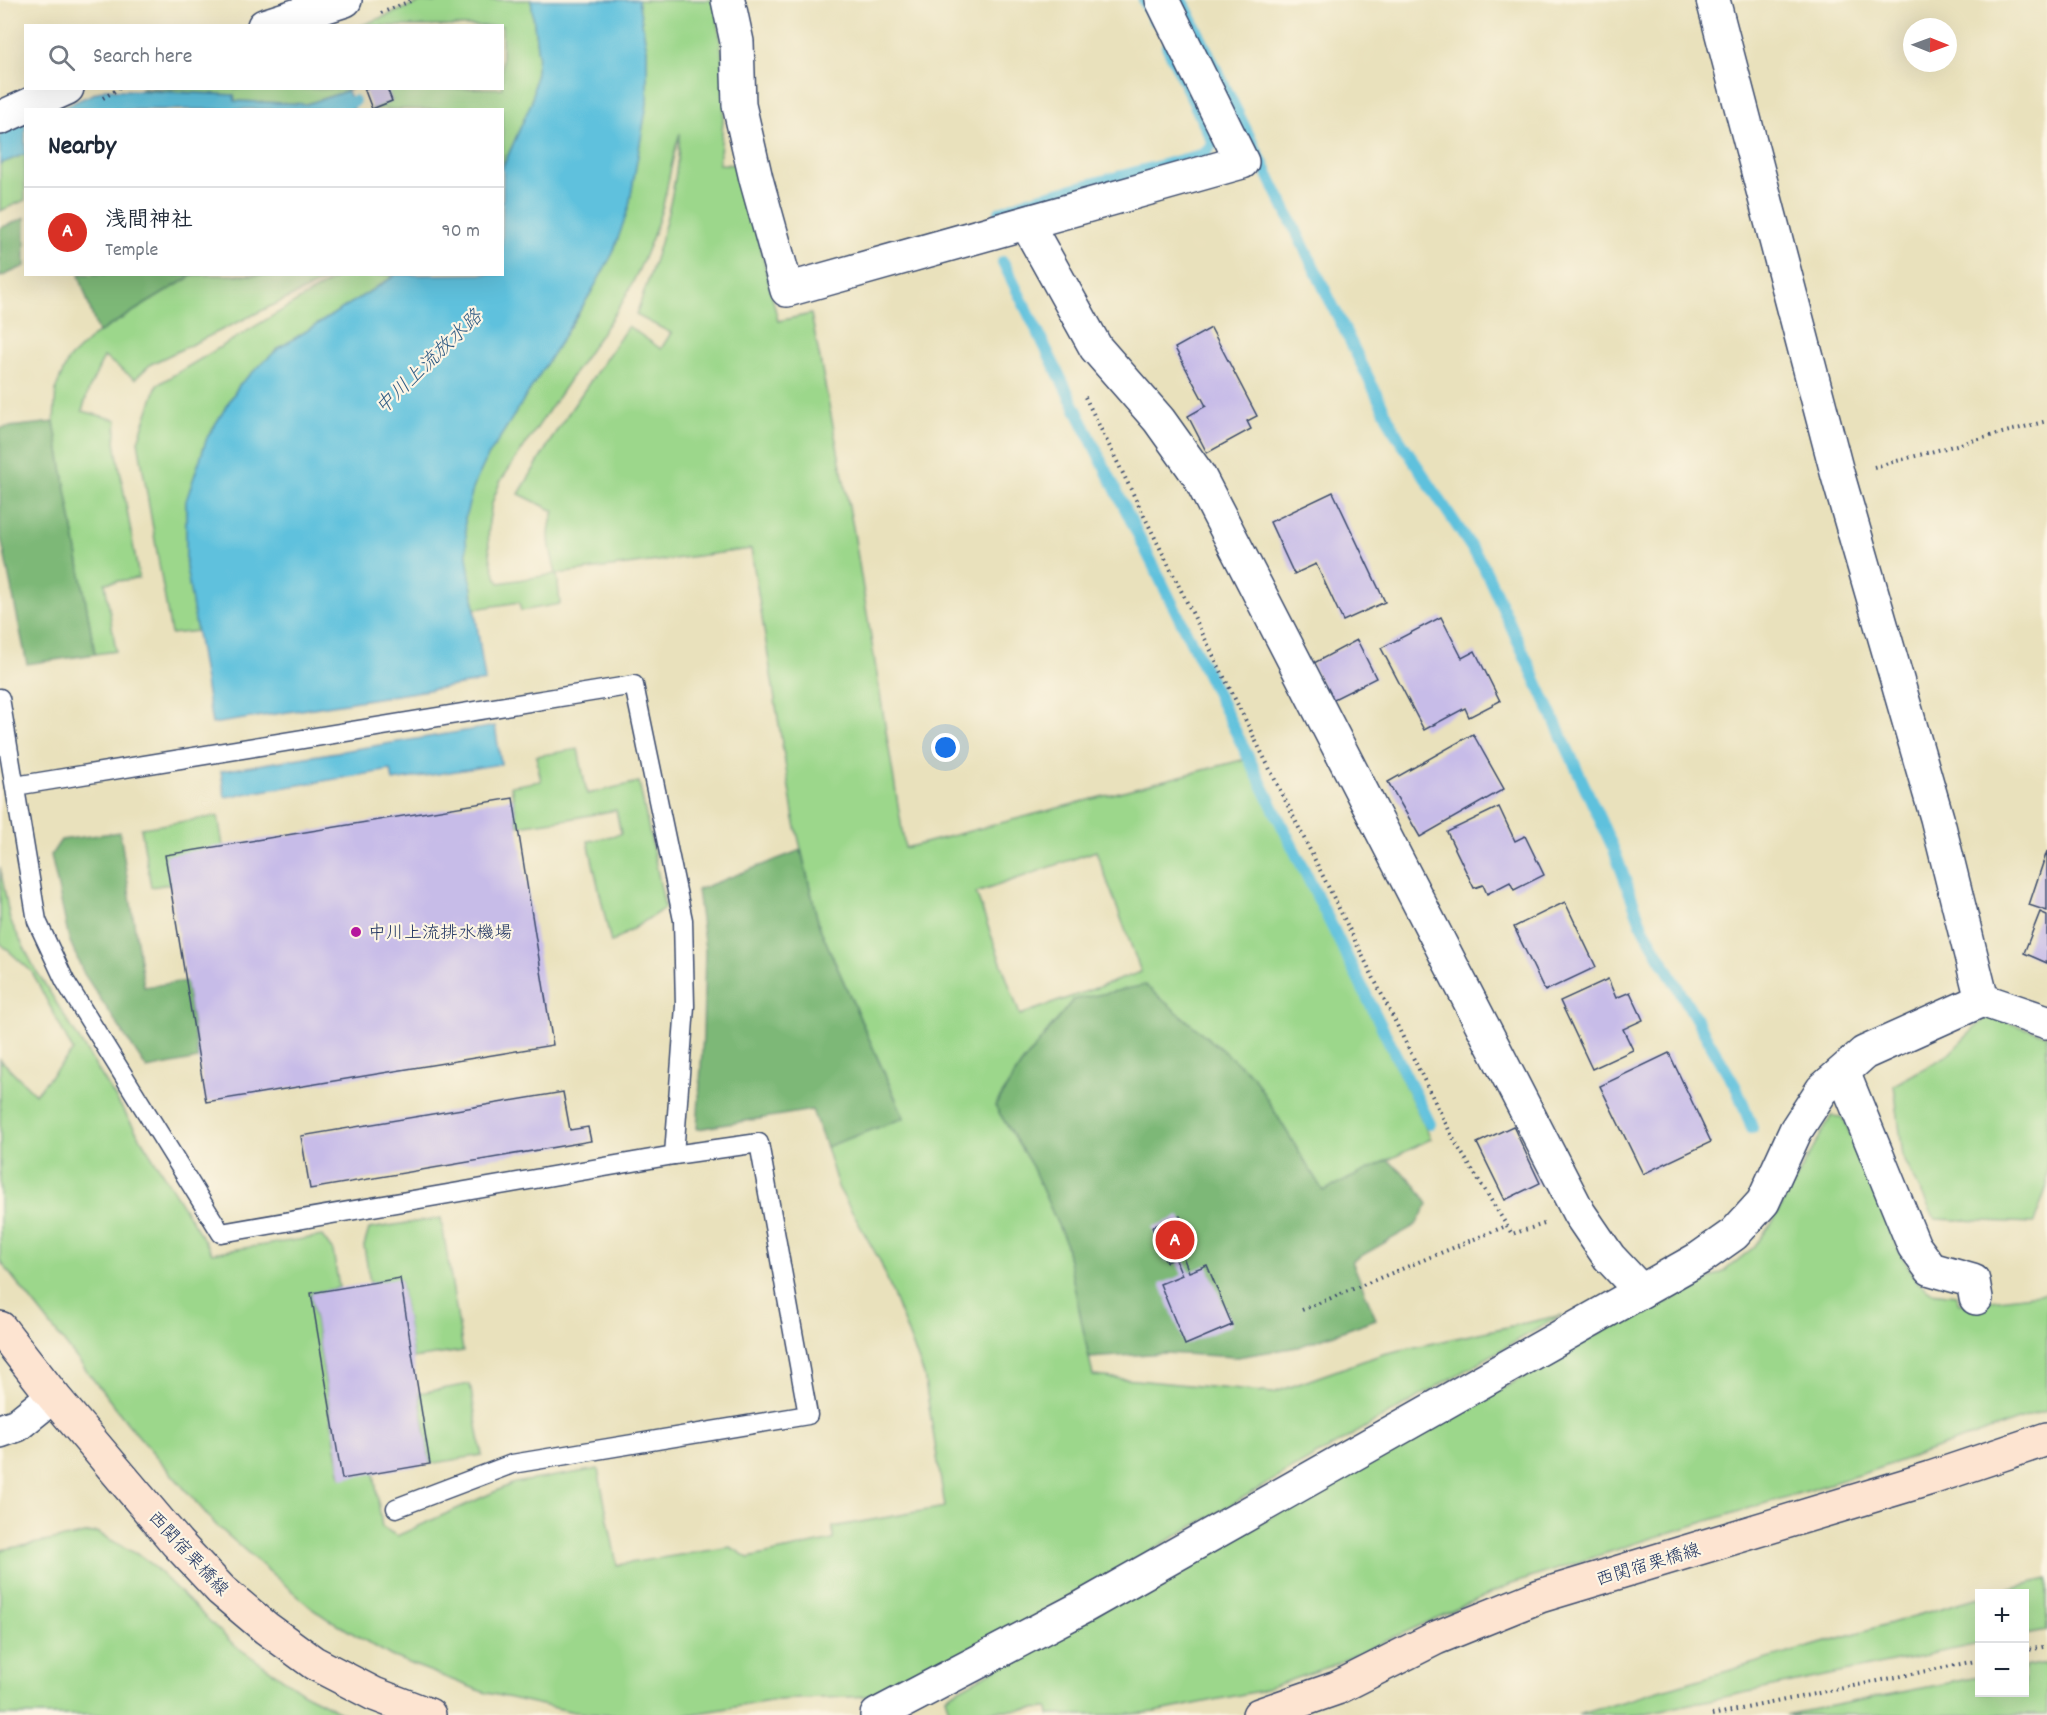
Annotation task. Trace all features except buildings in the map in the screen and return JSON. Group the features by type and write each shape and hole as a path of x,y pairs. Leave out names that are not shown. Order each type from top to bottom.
{"main road":[{"name":"西関宿栗橋線","path":"0,1328 53,1396 177,1543 221,1590 266,1629 314,1663 374,1694 429,1715"},
{"name":"西関宿栗橋線","path":"1259,1715 1336,1688 1436,1638 1540,1596 1931,1478 2047,1439"}],"street":[{"path":"270,24 345,0"},
{"path":"728,0 737,42 739,105 756,179 787,290 1242,162 1162,0"},
{"path":"1713,0 1838,476 1937,818 1982,1000"},
{"path":"0,118 63,90"},
{"path":"1027,224 1096,348 1159,420 1199,477 1579,1213 1609,1257 1641,1291"},
{"path":"877,1715 1093,1601 1700,1258 1734,1234 1763,1202 1796,1130 1822,1090 1864,1053 1982,1000 2047,1022"},
{"path":"1842,1072 1914,1246 1931,1269 1973,1281 1976,1298"},
{"path":"0,1431 17,1425 53,1396"}],"lane":[{"path":"15,786 634,685 683,920 685,1006 674,1155"},
{"path":"0,698 37,921 65,981 221,1233 674,1155 759,1143 808,1414 512,1464 396,1508"}],"path":[{"path":"1082,390 1455,1142 1512,1234 1579,1213"},
{"path":"1838,476 2047,421"},
{"path":"1302,1310 1506,1226"},
{"path":"2029,1650 2047,1646"},
{"path":"1712,1715 1975,1661"}],"green space":[{"path":"442,0 531,0 538,55 532,101 504,165 504,108 373,108 392,101 387,90 504,90 504,24 365,24 421,2 434,3"},
{"path":"638,0 716,0 726,90 719,164 741,165 778,321 811,314 853,527 905,848 1246,759 1431,1139 1323,1192 1253,1076 1073,1000 1021,1065 995,1106 1032,1166 1065,1241 1093,1376 1273,1393 1383,1354 1562,1315 894,1695 776,1700 687,1715 606,1715 574,1712 483,1692 391,1656 315,1611 216,1525 129,1425 0,1261 0,1059 35,1094 73,1051 32,972 0,943 0,867 10,920 34,967 212,1253 322,1236 333,1251 339,1288 311,1293 341,1478 374,1473 382,1527 397,1536 514,1483 598,1469 617,1565 731,1547 748,1558 833,1540 833,1527 945,1507 924,1375 880,1261 838,1187 826,1147 904,1117 819,926 794,819 751,549 557,574 560,604 521,611 519,602 475,609 465,542 465,520 470,496 487,458 589,296 613,253 629,206 647,104 647,50","holes":["680,133 670,203 658,249 636,315 671,333 661,349 628,326 557,430 519,494 554,511 549,535 556,574 499,583 492,566 488,537 489,518 500,482 622,303 645,256 659,218","1096,851 1141,972 1020,1015 976,893"]},
{"path":"156,90 349,90 307,104 234,101 233,95"},
{"path":"24,154 24,200 0,211 0,164"},
{"path":"24,218 24,266 0,277 0,228"},
{"path":"80,276 191,276 98,333"},
{"path":"191,276 334,276 151,364 135,379 104,357 89,389 82,411 117,420 115,442 139,578 105,583 116,651 95,654 54,422 56,388 68,360 93,336"},
{"path":"339,276 394,276 279,348 240,384 207,438 186,502 186,566 197,631 171,634 138,441 157,385"},
{"path":"54,422 95,654 27,664 0,533 0,428"},
{"path":"578,749 587,794 639,782 665,908 611,943 588,841 621,834 616,810 518,826 511,786 541,781 536,756"},
{"path":"218,816 223,846 170,884 151,887 141,828"},
{"path":"120,832 144,987 186,981 198,1059 147,1069 84,974 69,939 51,855 61,840"},
{"path":"801,850 819,926 904,1118 826,1147 812,1110 697,1129 703,1035 705,949 697,890"},
{"path":"1145,985 1253,1076 1323,1191 1388,1160 1415,1184 1428,1204 1416,1225 1352,1261 1376,1319 1298,1347 1237,1357 1165,1353 1089,1358 1065,1241 1032,1166 995,1106 1021,1065 1073,1000"},
{"path":"1987,1016 2047,1035 2047,1186 2034,1223 1935,1219 1903,1157 1894,1085 1948,1055"},
{"path":"1831,1116 1843,1117 1900,1253 1919,1283 1931,1292 1956,1295 1959,1304 2047,1293 2047,1410 1862,1474 1652,1538 1509,1585 1331,1666 1259,1691 1155,1712 1121,1715 1049,1715 1048,1708 950,1713 945,1697 1516,1381 1617,1322 1657,1307 1723,1272 1754,1247 1772,1223"},
{"path":"441,1218 463,1351 413,1358 400,1279 370,1283 364,1246 369,1229"},
{"path":"470,1384 482,1455 430,1464 419,1393"},
{"path":"96,1532 146,1559 234,1645 307,1695 347,1715 0,1715 0,1550"},
{"path":"2047,1579 2047,1631 2029,1634 2029,1589 2008,1589"},
{"path":"1975,1598 1975,1645 1637,1715 1578,1715"},
{"path":"2047,1663 2047,1715 1785,1715 1975,1678 1975,1697 2029,1697 2029,1666"}],"water":[{"name":"中川上流放水路","path":"531,0 638,0 647,50 647,104 629,206 613,253 589,296 487,458 474,485 465,518 467,556 485,681 212,724 186,566 186,501 207,438 240,384 279,348 394,276 504,276 504,165 532,101 538,55"},
{"path":"103,90 126,90 234,95 235,101 307,104 347,91 354,108 61,108"},
{"path":"24,122 24,154 0,164 0,133"},
{"path":"495,726 501,764 393,781 391,770 225,797 221,771"}],"waterway":[{"path":"1144,0 1154,20"},
{"path":"1182,0 1396,434 1483,565 1614,850 1642,926 1737,1089 1752,1128"},
{"path":"1000,212 1031,200 1204,154 1213,143 1167,46"},
{"path":"335,108 354,101"},
{"path":"1003,262 1430,1124"}],"place":[{"name":"中川上流排水機場","path":"356,932"},
{"name":"浅間神社","path":"1175,1240"}]}
